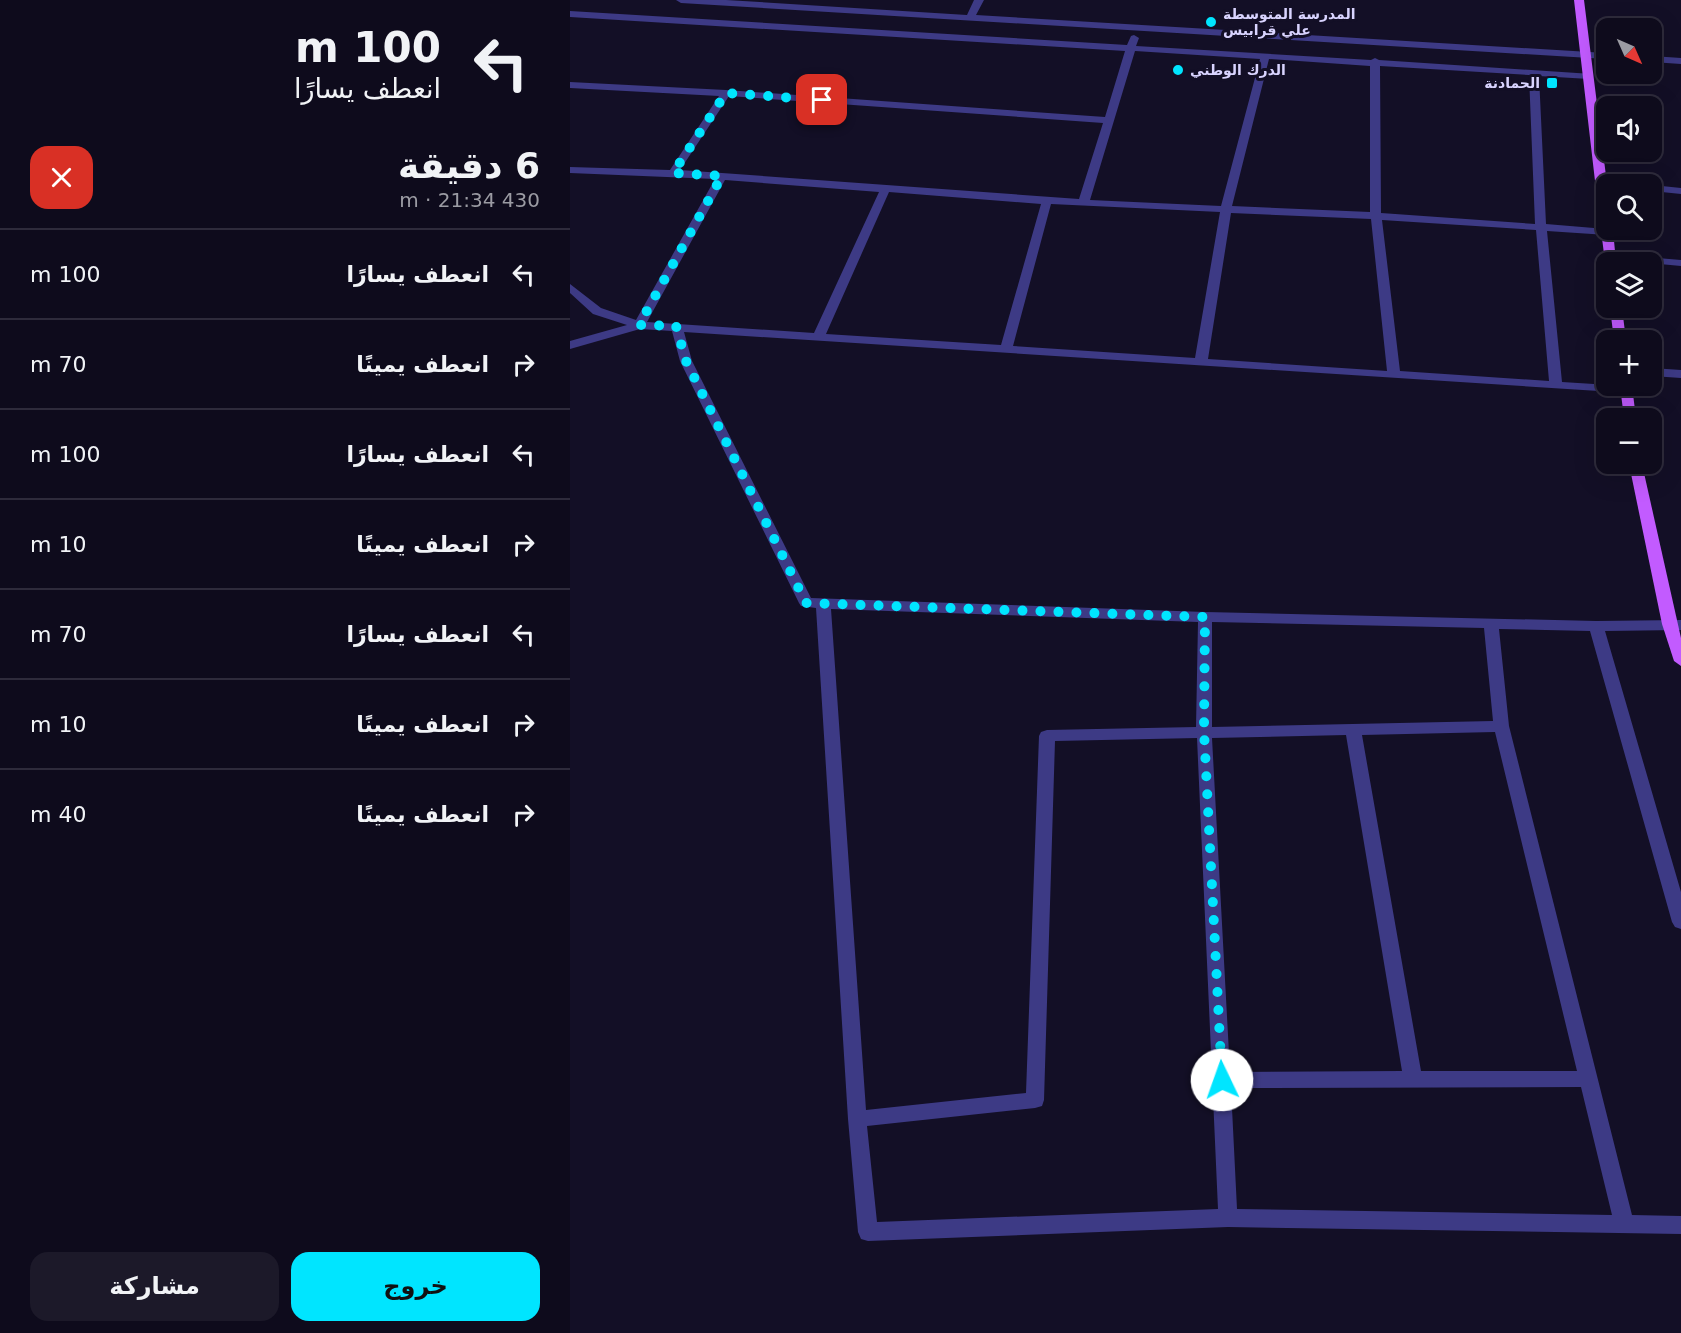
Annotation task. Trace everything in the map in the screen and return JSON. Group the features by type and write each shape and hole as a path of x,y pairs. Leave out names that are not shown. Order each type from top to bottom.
{"main road":[{"path":"1580,0 1604,174"},
{"path":"1637,474 1675,625 1681,661"}],"street":[{"path":"681,0 1596,55"},
{"path":"971,16 979,0"},
{"path":"570,14 1589,76"},
{"path":"1084,202 1136,29"},
{"path":"1201,361 1226,209 1264,58"},
{"path":"1662,60 1681,61"},
{"path":"1375,62 1376,216 1394,374"},
{"path":"1534,73 1541,228 1556,385"},
{"path":"570,86 726,93 1109,120"},
{"path":"673,173 726,93"},
{"path":"570,170 722,176 1047,201 1376,216 1541,228 1596,228"},
{"path":"570,345 639,325 722,176"},
{"path":"1662,189 1681,191"},
{"path":"819,336 885,190"},
{"path":"1006,348 1047,201"},
{"path":"1662,261 1681,262"},
{"path":"570,286 597,311 639,325 1596,387"},
{"path":"676,326 686,361 806,603 1205,617 1596,626 1675,625"},
{"path":"1662,373 1681,374"},
{"path":"823,604 857,1119 868,1232 1228,1218 1681,1225"},
{"path":"1205,617 1204,731 1228,1218"},
{"path":"1491,624 1501,726 1624,1224"},
{"path":"1596,626 1681,922"},
{"path":"857,1119 1035,1100 1047,736 1501,726"},
{"path":"1353,729 1413,1080"},
{"path":"1222,1080 1589,1079"}],"place":[{"name":"المدرسة المتوسطة علي قرابيس","path":"1211,22"},
{"name":"الدرك الوطني","path":"1178,70"},
{"name":"الحمادنة","path":"1552,83"}],"route":[{"path":"822,100 726,93 673,173 722,176 639,325 676,326 686,361 806,603 1205,617 1204,731 1222,1080"}]}
